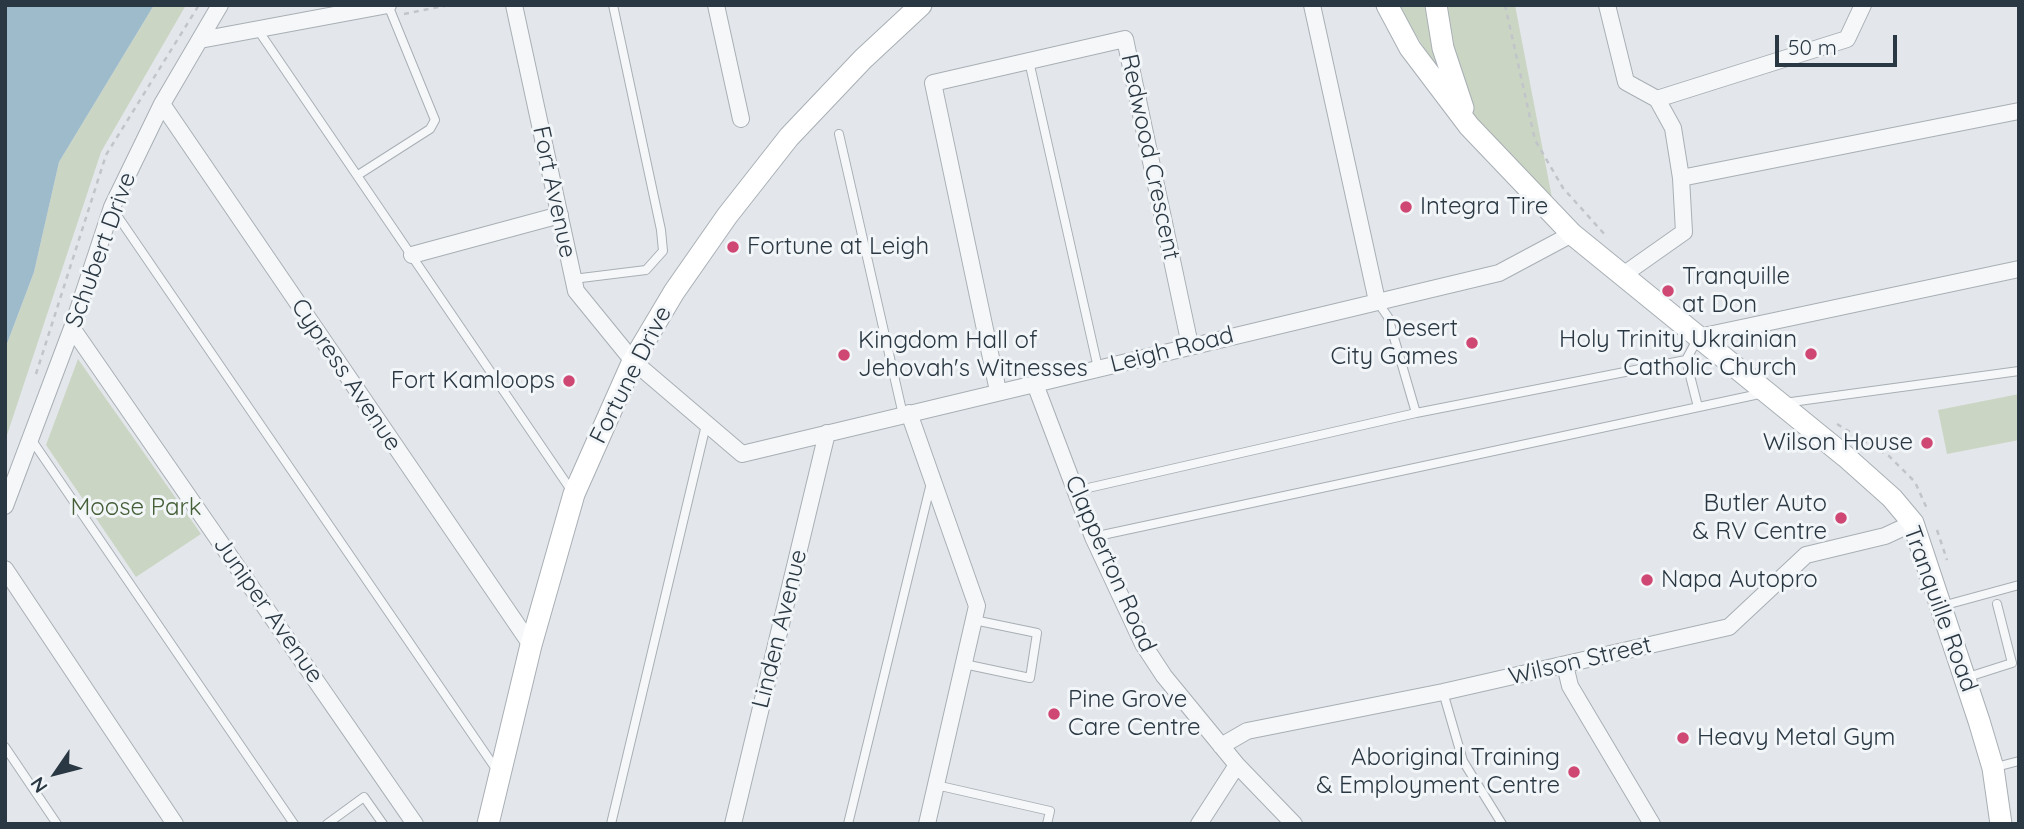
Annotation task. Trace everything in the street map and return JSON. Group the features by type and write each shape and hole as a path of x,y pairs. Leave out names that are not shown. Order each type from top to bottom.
{"main road":[{"name":"Fortune Drive","path":"488,824 531,645 574,494 633,361 689,270 789,137 863,59 921,5"},
{"name":"Tranquille Road","path":"1387,5 1410,48 1469,126 1572,234 1892,498 1913,523 1993,768 2001,824"},
{"path":"1436,5 1443,48 1469,126"}],"street":[{"name":"Schubert Drive","path":"5,506 72,328 112,207 162,104 220,5"},
{"path":"200,40 388,5"},
{"name":"Fort Avenue","path":"514,5 576,290 633,361"},
{"path":"716,5 741,119"},
{"path":"1312,5 1377,301"},
{"path":"1606,5 1626,82 1657,99 1673,128 1681,178 1684,232 1623,275"},
{"path":"1657,99 1847,39 1863,5"},
{"name":"Redwood Crescent","path":"998,391 933,83 1125,39 1190,345"},
{"name":"Cypress Avenue","path":"162,104 531,645"},
{"path":"1681,178 2019,111"},
{"path":"412,255 559,215"},
{"name":"Leigh Road","path":"633,361 742,454 1499,273 1572,234"},
{"path":"1699,337 2019,269"},
{"name":"Juniper Avenue","path":"72,328 415,824"},
{"name":"Clapperton Road","path":"1035,384 1093,537 1143,644 1164,676 1221,746 1294,824"},
{"path":"906,414 933,477 978,606 928,824"},
{"name":"Linden Avenue","path":"733,824 827,433"},
{"name":"Wilson Street","path":"1221,746 1247,731 1443,692 1729,627 1806,555 1885,536 1913,523"},
{"path":"5,569 175,824"},
{"path":"1565,664 1570,687 1652,824"},
{"path":"1199,824 1237,765"}],"lane":[{"path":"358,175 430,129 435,120 388,5"},
{"path":"573,279 646,270 663,251 661,230 612,5"},
{"path":"258,30 574,494"},
{"path":"1028,61 1098,368"},
{"path":"839,134 906,414"},
{"path":"112,207 499,774"},
{"path":"1377,301 1388,317 1416,413"},
{"path":"1698,407 1686,360 1699,337"},
{"path":"1075,491 1416,413 1686,360"},
{"path":"1093,537 1698,407 2019,371"},
{"path":"611,824 706,424"},
{"path":"31,438 294,824"},
{"path":"848,824 933,477"},
{"path":"1942,606 2019,584"},
{"path":"1965,678 2012,663 1997,604"},
{"path":"964,664 1030,678 1037,633 974,620"},
{"path":"1443,692 1463,761 1502,824"},
{"path":"5,747 57,824"},
{"path":"1993,768 2019,761"},
{"path":"936,785 1050,811 1047,824"},
{"path":"327,824 365,797 383,824"}],"path":[{"path":"1505,5 1535,139 1563,188 1608,239"}],"green space":[{"path":"154,5 186,5 101,152 5,441 5,349 34,272 59,162"},
{"path":"1397,5 1429,5 1443,78"},
{"path":"1444,5 1515,5 1553,203 1473,117 1455,63"},
{"name":"Moose Park","path":"78,359 201,534 136,577 46,445"},
{"path":"2019,394 2019,440 1947,454 1938,410"}],"water":[{"path":"5,5 154,5 59,162 34,272 5,349"}],"place":[{"name":"Integra Tire","path":"1406,207"},
{"name":"Fortune at Leigh","path":"733,247"},
{"name":"Tranquille at Don","path":"1668,291"},
{"name":"Desert City Games","path":"1472,343"},
{"name":"Holy Trinity Ukrainian Catholic Church","path":"1811,354"},
{"name":"Kingdom Hall of Jehovah's Witnesses","path":"844,355"},
{"name":"Fort Kamloops","path":"569,381"},
{"name":"Wilson House","path":"1927,443"},
{"name":"Butler Auto & RV Centre","path":"1841,518"},
{"name":"Napa Autopro","path":"1647,580"},
{"name":"Pine Grove Care Centre","path":"1054,714"},
{"name":"Heavy Metal Gym","path":"1683,738"},
{"name":"Aboriginal Training & Employment Centre","path":"1574,772"}]}
